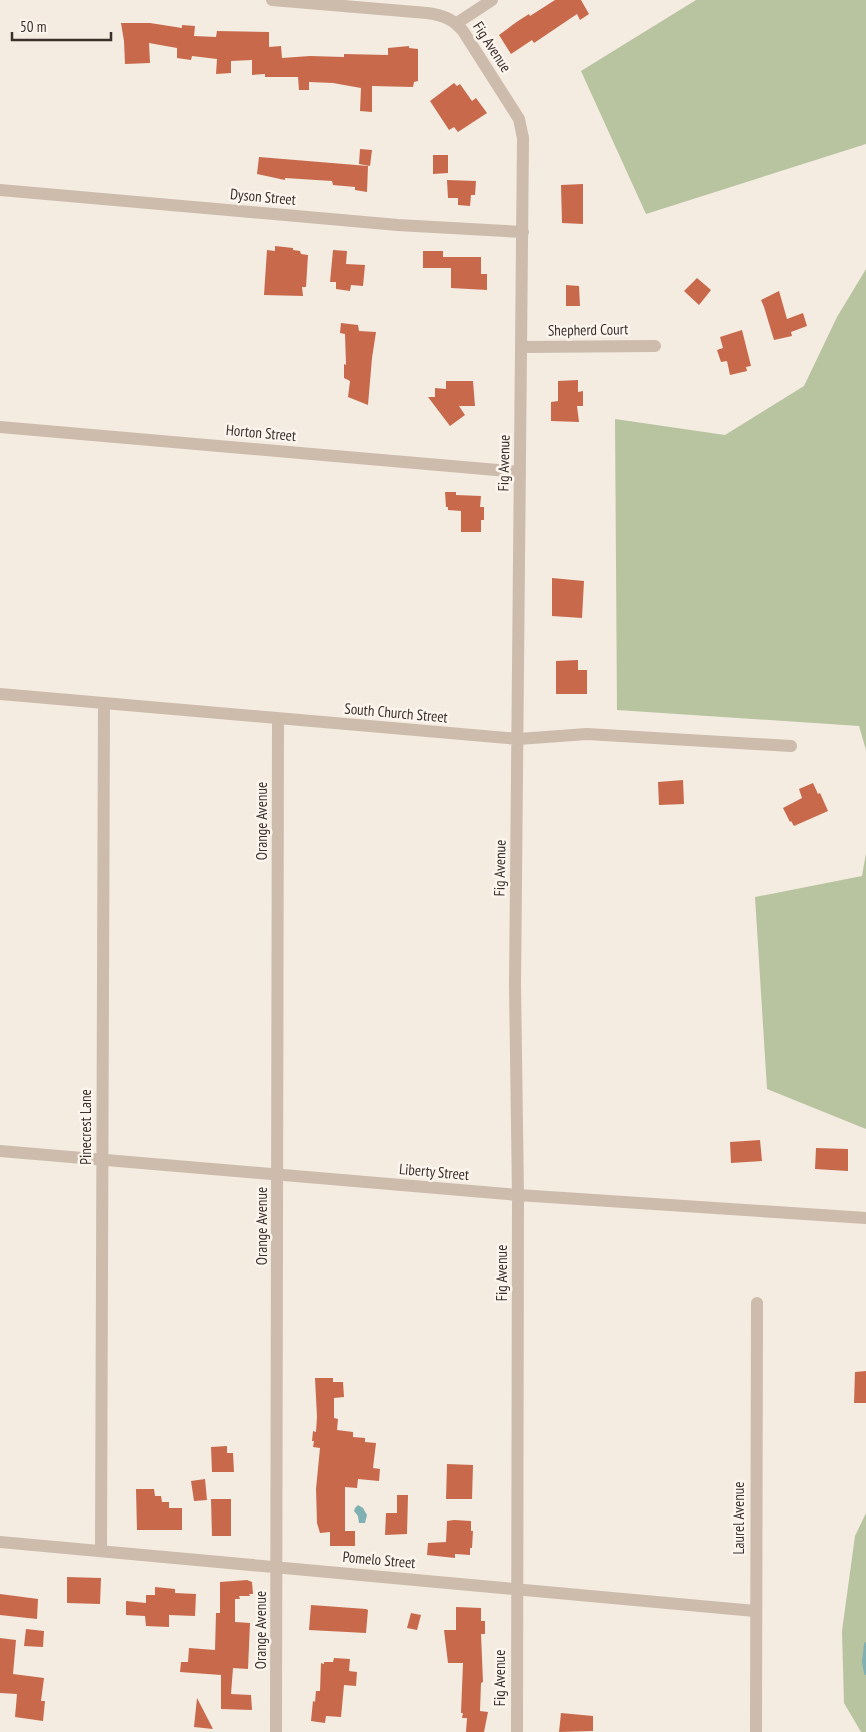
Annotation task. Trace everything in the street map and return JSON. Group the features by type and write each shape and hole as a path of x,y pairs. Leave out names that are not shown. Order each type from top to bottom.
{"street":[{"path":"272,0 436,14 457,23 492,0"},
{"name":"Fig Avenue","path":"457,23 518,120 522,128 523,138 515,986 518,1195 517,1732"},
{"name":"Dyson Street","path":"0,190 398,225 522,232"},
{"name":"Shepherd Court","path":"521,347 655,346"},
{"name":"Horton Street","path":"0,427 520,472"},
{"name":"South Church Street","path":"0,694 518,739 587,734 791,746"},
{"name":"Pinecrest Lane","path":"101,1551 104,703"},
{"name":"Orange Avenue","path":"276,1732 278,719"},
{"name":"Liberty Street","path":"0,1151 518,1195 866,1218"},
{"name":"Laurel Avenue","path":"756,1732 757,1303"},
{"name":"Pomelo Street","path":"0,1542 755,1611"}],"green space":[{"path":"696,0 866,0 866,144 646,214 581,71"},
{"path":"866,269 866,750 859,726 617,710 615,419 725,435 804,386 837,317"},
{"path":"866,853 866,1129 767,1089 755,897 862,876"},
{"path":"866,1513 866,1732 861,1732 844,1703 842,1631 855,1536"}],"water":[{"path":"358,1505 363,1508 367,1515 365,1523 359,1523 358,1516 354,1511"}],"building":[{"path":"555,0 581,0 589,14 580,20 577,14 534,43 532,40 511,54 499,35 529,14 530,16"},
{"path":"121,23 150,23 182,28 182,25 195,26 194,36 216,37 217,31 269,32 269,47 281,46 282,58 310,56 344,57 344,54 388,55 388,48 409,46 409,48 418,49 418,81 414,82 413,87 372,86 372,112 360,111 361,88 333,83 309,82 309,90 299,90 298,77 265,77 265,74 252,75 252,60 231,61 231,73 216,74 217,59 192,56 191,60 177,58 177,48 149,43 150,63 125,64"},
{"path":"454,83 457,86 460,84 472,101 476,98 487,113 458,132 454,127 449,130 430,101"},
{"path":"360,149 372,150 370,166 359,164"},
{"path":"433,155 448,155 448,173 433,174"},
{"path":"259,157 368,166 367,192 355,190 355,187 333,185 332,181 285,178 285,180 257,174"},
{"path":"447,180 476,181 475,195 471,195 470,206 458,205 458,198 448,198"},
{"path":"583,184 583,224 562,223 561,185"},
{"path":"275,246 293,248 293,250 300,251 301,254 308,255 306,287 302,287 303,296 264,295 267,250 275,251"},
{"path":"333,250 347,251 346,264 365,265 363,286 351,285 350,291 336,289 336,282 330,282"},
{"path":"423,251 443,251 443,257 481,257 481,274 487,274 487,290 451,288 451,268 423,268"},
{"path":"697,278 711,290 699,305 684,291"},
{"path":"566,285 579,286 580,306 566,306"},
{"path":"779,291 787,319 803,313 807,326 791,332 792,336 774,340 761,300"},
{"path":"341,323 358,325 359,331 376,332 368,405 348,397 350,381 344,378 344,364 346,365 345,334 340,333"},
{"path":"742,330 751,366 746,367 747,371 730,375 727,361 721,362 717,350 723,348 720,337"},
{"path":"578,380 578,392 583,391 583,406 577,406 579,422 551,421 551,402 558,401 558,381"},
{"path":"446,381 473,381 475,406 459,406 465,415 450,426 428,397 435,397 435,388 446,389"},
{"path":"445,492 456,492 456,495 481,496 480,507 484,507 484,520 481,520 481,532 461,532 461,511 448,510"},
{"path":"552,578 584,581 582,618 552,616"},
{"path":"578,660 578,670 587,670 587,694 556,694 556,661"},
{"path":"683,780 684,804 659,805 658,782"},
{"path":"813,783 828,811 794,826 783,808 802,798 799,789"},
{"path":"760,1140 762,1161 731,1163 730,1142"},
{"path":"816,1148 848,1149 848,1171 815,1169"},
{"path":"866,1371 866,1403 854,1403 855,1372"},
{"path":"315,1378 333,1378 333,1382 343,1382 344,1397 334,1398 334,1418 338,1419 337,1430 353,1432 353,1437 365,1438 365,1442 376,1443 373,1468 380,1469 379,1481 358,1479 357,1488 345,1487 345,1531 355,1531 355,1546 330,1546 330,1532 320,1533 317,1523 316,1489 320,1448 313,1447 314,1441 312,1441 313,1431 316,1432 317,1417"},
{"path":"227,1446 227,1453 233,1453 234,1472 212,1472 211,1447"},
{"path":"447,1464 473,1465 472,1499 446,1499"},
{"path":"205,1479 207,1500 194,1501 191,1481"},
{"path":"136,1489 154,1489 155,1496 161,1496 162,1502 169,1502 169,1508 182,1508 182,1530 137,1530"},
{"path":"397,1495 408,1495 407,1534 385,1535 386,1513 397,1513"},
{"path":"211,1499 231,1499 231,1536 212,1536"},
{"path":"447,1521 471,1521 471,1531 473,1531 470,1555 455,1554 455,1558 427,1555 428,1543 446,1542"},
{"path":"67,1577 101,1578 100,1604 67,1603"},
{"path":"247,1580 252,1582 253,1594 249,1594 250,1596 239,1596 240,1599 235,1599 235,1622 250,1623 248,1669 233,1668 231,1694 251,1695 252,1710 221,1709 221,1675 180,1672 181,1662 188,1662 189,1648 215,1650 216,1613 220,1613 220,1582"},
{"path":"155,1587 175,1589 175,1593 196,1594 195,1616 169,1615 169,1627 146,1626 145,1616 126,1615 126,1601 146,1603 146,1595 155,1595"},
{"path":"0,1594 38,1599 37,1619 0,1615"},
{"path":"311,1605 368,1610 366,1633 309,1630"},
{"path":"456,1607 481,1608 481,1621 485,1621 485,1634 481,1634 483,1682 481,1683 480,1711 488,1712 484,1732 466,1732 467,1718 462,1718 463,1713 461,1713 463,1663 448,1663 444,1630 456,1630"},
{"path":"411,1613 421,1615 417,1630 407,1628"},
{"path":"26,1629 44,1631 43,1647 24,1646"},
{"path":"0,1638 16,1640 13,1674 44,1678 41,1701 45,1701 43,1721 15,1717 17,1694 0,1693"},
{"path":"334,1658 350,1659 349,1671 357,1672 356,1686 344,1685 341,1717 326,1716 325,1723 311,1721 316,1691 320,1691 321,1663 333,1662"},
{"path":"197,1698 213,1729 194,1727"},
{"path":"561,1713 593,1716 593,1731 559,1732"}],"waterway":[{"path":"866,1644 864,1662 866,1673"}]}
